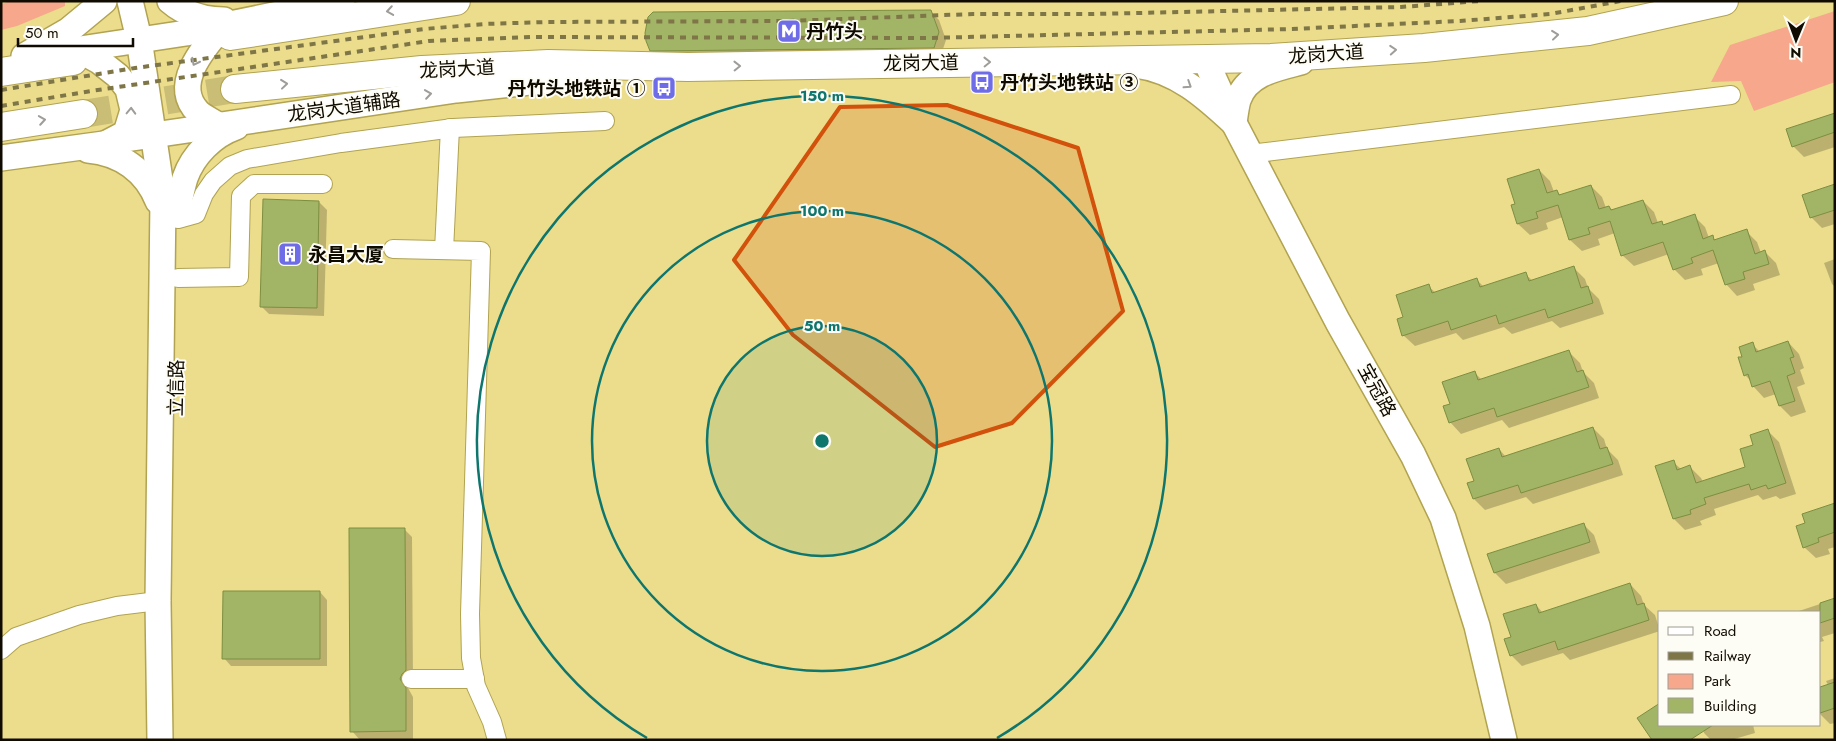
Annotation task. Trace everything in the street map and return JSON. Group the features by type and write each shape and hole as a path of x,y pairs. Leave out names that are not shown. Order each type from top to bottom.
{"highway":[{"path":"231,27 456,1"},
{"name":"龙岗大道","path":"235,89 422,70 548,64 688,67 1271,58 1424,48 1588,31 1724,1"},
{"path":"1,72 76,56"},
{"path":"1,127 83,114"}],"street":[{"path":"12,58 69,30 104,1"},
{"path":"130,1 146,38"},
{"path":"146,1 146,38"},
{"path":"170,1 192,14 215,20 231,27"},
{"path":"12,58 76,56 146,38 231,27 342,1"},
{"path":"218,125 199,113 190,102 188,86 192,66 202,50 231,27"},
{"name":"立信路","path":"146,38 160,134 163,200 173,214 178,278 166,507 158,601 160,740"},
{"path":"1234,123 1238,99 1247,85 1262,74 1332,54"},
{"path":"76,56 99,61 118,76 128,89 133,110 126,133 104,144"},
{"name":"宝冠路","path":"1205,59 1250,154 1338,322 1413,455 1443,518 1477,626 1504,740"},
{"path":"1091,60 1150,67 1175,76 1206,97 1234,123"},
{"name":"龙岗大道辅路","path":"1,158 456,90 688,67"},
{"path":"1250,154 1731,94"},
{"path":"173,214 186,177 201,152 213,139 231,129 261,119"},
{"path":"68,149 97,151 120,158 139,170 153,191 173,214 196,214 204,194 213,181 230,166 248,159 341,143 450,128 605,121"},
{"path":"444,250 450,128"},
{"path":"178,278 238,277 241,196 254,184 324,184"},
{"name":"立信路","path":"173,214 166,507 176,740"},
{"path":"393,249 481,251 470,614 471,658 476,686 492,722 497,740"},
{"path":"1,650 16,637 79,615 117,606 158,601"},
{"path":"411,679 474,678"}],"highlighted area":[{"path":"947,105 1078,148 1123,311 1012,423 935,447 793,335 734,260 840,107"}],"green space":[{"path":"11,1 65,1 65,6 17,26 1,30 1,4"},
{"path":"1835,11 1835,82 1754,111 1741,81 1711,82 1730,45"}],"building":[{"name":"丹竹头","path":"931,10 939,32 934,48 650,51 645,33 648,17 653,12"},
{"path":"1835,113 1835,132 1792,147 1786,129"},
{"path":"1539,169 1547,193 1557,190 1559,195 1591,185 1599,209 1609,206 1611,210 1643,200 1652,224 1662,221 1663,225 1695,214 1703,239 1713,235 1714,240 1747,229 1755,254 1765,250 1769,264 1743,272 1745,279 1725,285 1713,250 1691,258 1693,263 1673,270 1663,242 1621,256 1610,221 1588,228 1590,234 1569,240 1558,205 1536,212 1538,218 1517,224 1511,205 1515,204 1507,179"},
{"path":"1835,184 1835,210 1810,218 1802,195"},
{"name":"永昌大厦","path":"263,199 319,201 317,308 260,307"},
{"path":"1574,266 1581,288 1588,286 1593,303 1548,318 1545,309 1499,324 1496,315 1451,330 1448,321 1402,336 1397,319 1403,317 1396,295 1429,284 1432,293 1477,278 1480,287 1526,272 1529,281"},
{"path":"1788,341 1794,357 1790,358 1795,373 1787,376 1795,401 1779,406 1770,381 1752,387 1748,374 1744,376 1738,357 1742,357 1739,347 1753,342 1756,352"},
{"path":"1569,350 1577,372 1583,370 1589,387 1497,417 1494,408 1449,423 1443,406 1450,404 1442,382 1475,371 1478,380"},
{"path":"1593,427 1600,449 1607,447 1613,464 1521,493 1518,485 1473,499 1467,483 1474,481 1466,459 1499,448 1502,457"},
{"path":"1768,429 1786,483 1768,489 1766,485 1751,490 1749,484 1704,498 1706,504 1690,510 1691,514 1673,519 1655,466 1674,460 1677,470 1690,465 1696,483 1745,467 1740,449 1753,445 1750,435"},
{"path":"1835,503 1835,532 1818,538 1819,542 1803,548 1796,526 1805,523 1802,514"},
{"path":"1584,523 1590,542 1494,573 1487,554"},
{"path":"349,528 405,528 406,670 400,679 406,688 406,731 350,732"},
{"path":"1630,583 1637,605 1644,603 1649,620 1558,650 1555,641 1510,656 1504,639 1511,637 1503,614 1536,604 1539,613"},
{"path":"223,591 320,591 320,659 222,659"},
{"path":"1835,598 1835,618 1821,623 1820,603"},
{"path":"1835,682 1835,708 1821,713 1821,687"},
{"path":"1658,704 1658,726 1711,726 1690,740 1652,740 1637,718"}],"tunnel":[{"path":"83,114 235,89"}],"railway":[{"path":"1,90 135,68 424,29 484,24 789,21 973,14 1093,14 1401,7 1480,1"},
{"path":"1,106 429,41 531,37 928,38 1292,29 1460,21 1550,14 1621,1"}],"place":[{"name":"丹竹头","path":"789,31"},
{"name":"丹竹头地铁站 ③","path":"982,82"},
{"name":"丹竹头地铁站 ①","path":"664,88"},
{"name":"永昌大厦","path":"290,254"}]}
